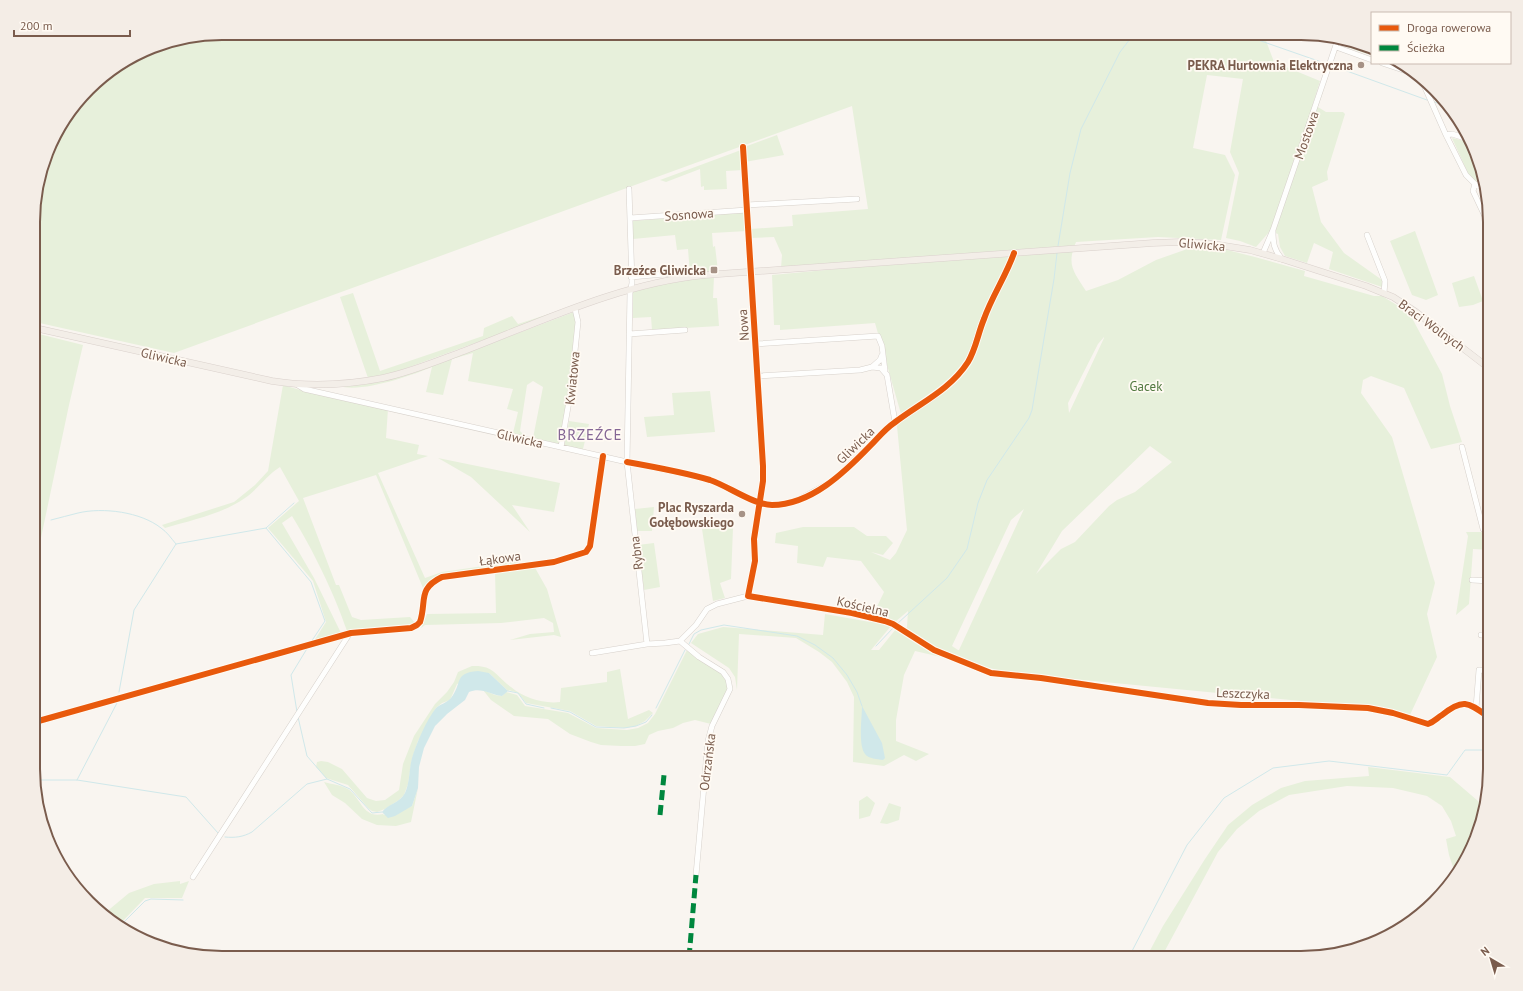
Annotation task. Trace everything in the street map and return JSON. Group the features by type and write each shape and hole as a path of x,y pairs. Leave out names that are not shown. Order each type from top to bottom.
{"main road":[{"name":"Gliwicka","path":"40,329 246,376 295,384 330,384 369,380 406,372 631,288 681,278 1180,242 1206,243 1264,253 1384,293"},
{"name":"Braci Wolnych","path":"1384,293 1420,314 1483,364"}],"street":[{"path":"1336,47 1371,60"},
{"name":"Mostowa","path":"1264,253 1336,47"},
{"path":"1385,64 1398,68"},
{"path":"1426,89 1466,175 1476,184 1474,192 1483,212"},
{"path":"1446,135 1452,134 1462,137"},
{"name":"Nowa","path":"743,147 758,376 763,481 754,538 755,560 748,596"},
{"name":"Rybna","path":"629,189 631,288 627,462 647,644"},
{"path":"747,208 857,199"},
{"name":"Sosnowa","path":"630,218 747,208"},
{"name":"Mostowa","path":"1272,244 1273,230"},
{"name":"Braci Wolnych","path":"1367,235 1385,281 1384,293"},
{"path":"1264,253 1269,252 1272,244"},
{"path":"1272,244 1282,259"},
{"name":"Gliwicka","path":"295,384 304,389 329,395 694,476 712,481 759,502 770,505 785,504 821,489 833,481 895,422 944,389 959,374 969,361 984,319 1014,253"},
{"path":"631,277 675,273"},
{"name":"Kwiatowa","path":"562,447 571,390 578,322 575,308"},
{"path":"629,334 685,330"},
{"name":"Nowa","path":"756,344 878,336 882,346 882,355 895,422"},
{"path":"872,367 880,360 882,355"},
{"path":"758,376 860,370 872,367 881,368 885,371"},
{"path":"329,395 330,384"},
{"path":"894,412 904,417"},
{"path":"1462,447 1483,530"},
{"name":"Łąkowa","path":"351,633 412,628 417,625 421,616 424,594 435,581 442,577 554,562 586,552 590,546 603,456"},
{"path":"1472,580 1483,581"},
{"path":"592,653 647,644 680,641 696,625 707,609 717,604 748,596"},
{"name":"Kościelna","path":"748,596 852,613 895,625 934,650 986,672"},
{"path":"40,721 351,633"},
{"path":"193,877 351,633"},
{"name":"Odrzańska","path":"680,641 699,657 723,672 728,679 730,690 712,726 708,741 696,875"},
{"path":"1476,708 1479,670 1483,670"},
{"name":"Leszczyka","path":"986,672 1138,692 1208,703 1368,708 1393,713 1428,724 1459,704 1468,704 1483,713"}],"green space":[{"name":"Gacek","path":"210,40 1266,40 1274,62 1320,81 1313,104 1326,112 1343,112 1345,114 1327,172 1328,180 1312,187 1321,222 1344,253 1382,280 1382,287 1329,269 1333,252 1314,243 1307,263 1285,256 1280,247 1278,234 1270,231 1256,247 1226,238 1239,173 1230,152 1243,79 1207,75 1193,148 1225,155 1235,175 1221,240 1158,237 1076,242 1072,257 1073,268 1086,291 1118,280 1156,260 1193,247 1223,249 1305,271 1304,276 1374,296 1382,296 1413,315 1412,318 1442,374 1450,406 1462,442 1431,449 1404,388 1371,376 1363,380 1361,393 1392,437 1435,583 1427,614 1437,657 1409,717 1363,707 1011,673 915,651 904,675 896,720 896,741 929,754 916,761 904,755 884,766 853,762 854,697 847,682 832,662 796,638 739,634 737,690 735,677 729,668 691,643 698,634 723,627 823,635 825,614 870,622 871,620 891,626 871,650 879,650 896,629 905,634 905,629 907,627 908,611 895,622 873,615 884,592 861,561 827,557 823,567 797,563 798,546 775,543 776,533 803,527 854,527 867,536 886,536 893,543 883,555 871,552 890,560 896,553 907,530 897,426 901,414 875,323 780,330 780,325 774,325 772,275 869,266 781,268 782,255 774,237 751,238 750,229 793,226 792,215 868,209 852,106 174,353 40,323 40,210 46,175 54,152 64,131 85,102 102,85 131,64 152,54 175,46","holes":["1104,338 1069,413 1068,403 1098,344","1150,446 1172,462 1135,492 1117,500 1109,506 1075,542 1061,549 1036,574 1062,531","1024,509 959,650 958,650 952,646 1011,520"]},
{"path":"1341,45 1348,46 1367,53 1367,54"},
{"path":"777,135 784,155 745,162 745,151 747,146"},
{"path":"1452,138 1463,141 1469,152 1478,183 1471,180"},
{"path":"741,150 743,170 726,171 727,189 704,190 704,186 701,187 700,169 666,182 660,180"},
{"path":"745,212 747,231 712,233 718,271 690,274 688,249 677,250 675,235 633,239 633,221"},
{"path":"1415,231 1438,295 1426,300 1412,295 1390,241"},
{"path":"1474,276 1483,301 1473,305 1459,307 1452,283"},
{"path":"714,277 713,298 717,298 719,326 652,330 651,317 633,318 633,292 683,280"},
{"path":"353,293 380,371 483,336 484,328 512,316 518,324 561,310 393,373 368,378 340,297"},
{"path":"574,312 576,340 560,445 533,438 543,387 533,381 527,385 520,431 525,436 513,433 518,412 507,409 513,389 468,381 473,353 452,359 443,395 426,392 432,367 399,379 373,385 349,388 339,386 376,382 416,372"},
{"path":"40,334 83,345 40,543"},
{"path":"283,385 307,392 388,409 386,438 419,445 417,454 428,456 378,473 425,578 442,572 518,561 518,565 443,575 433,580 423,588 376,475 303,498 336,585 339,585 352,617 361,620 410,617 415,623 412,626 347,631 322,572 292,516 282,523 314,578 341,633 314,641 326,622 313,581 268,528 299,501 280,467 250,494 236,504 206,516 165,528 162,525 234,502 255,485 268,471"},
{"path":"710,391 715,432 647,437 644,417 674,415 672,393"},
{"path":"569,421 589,424 583,449 564,446"},
{"path":"438,458 560,483 554,512 512,505 530,532 471,477"},
{"path":"654,507 652,531 637,531 635,509"},
{"path":"733,528 731,579 720,583 725,598 713,601 702,529"},
{"path":"1466,532 1483,533 1483,550 1473,549 1469,604 1456,615 1468,536"},
{"path":"654,543 660,587 644,590 638,545"},
{"path":"534,566 547,589 561,637 554,635 510,640 530,634 554,632 553,623 544,618 501,623 425,625 421,628 427,614 496,613 495,572"},
{"path":"687,650 722,674 726,680 728,689 711,724 695,720 683,723 673,728 658,731 649,735 645,744 635,746 601,745 570,734 548,719 514,716 491,700 483,690 495,695 502,696 506,692 517,695 525,706 568,713 596,728 627,730 638,728 648,723 655,714"},
{"path":"472,666 490,669 516,691 528,697 547,702 560,702 561,688 607,682 607,672 620,669 628,719 649,710 653,713 645,721 636,726 625,728 596,726 570,711 526,703 518,693 508,691 489,673 457,684 450,700 442,703 436,708 418,741 412,759 408,784 404,795 385,809 377,812 372,811 348,785 326,778 316,767 317,762 328,762 342,769 367,798 376,801 385,800 399,790 403,764 414,736 435,704 447,692 454,682 458,672"},
{"path":"1368,767 1450,777 1479,802 1477,816 1469,839 1453,868 1446,839 1456,836 1451,821 1442,806 1427,796 1393,788 1347,786 1289,795 1259,811 1237,829 1218,852 1165,951 1150,951 1163,926 1228,825 1252,805 1281,788 1305,781 1369,776"},
{"path":"324,782 348,789 367,811 376,815 384,815 412,806 418,788 411,822 396,826 377,825 362,819 345,803 332,795"},
{"path":"867,796 875,803 870,816 859,819 859,801"},
{"path":"889,803 901,807 899,820 887,824 880,823"},
{"path":"180,881 180,884 189,881 182,898 145,898 123,921 108,911 129,893 154,884"}],"water":[{"path":"478,671 489,673 508,691 502,696 478,690 469,692 465,700 447,714 435,726 424,748 419,767 418,788 412,806 395,816 388,818 382,812 400,799 405,793 412,758 429,719 439,705 448,701 455,693 462,676 470,672"},
{"path":"862,706 882,743 885,758 883,760 869,757 863,750 861,738"}],"waterway":[{"path":"1058,246 1070,173 1081,129 1120,52 1129,40"},
{"path":"1258,40 1327,64"},
{"path":"1333,66 1427,100"},
{"path":"1434,102 1439,104"},
{"path":"897,624 947,578 967,549 978,503 987,480 1029,418 1032,410 1057,253"},
{"path":"266,528 294,503"},
{"path":"51,520 88,511 121,512 143,518 153,523 165,531 176,544"},
{"path":"119,692 134,610 176,544 266,528 311,582 325,621 311,642"},
{"path":"689,644 694,634 701,630 724,625 797,636 815,645 833,658 847,675 857,692 862,706"},
{"path":"876,646 894,627"},
{"path":"297,712 291,675 308,647"},
{"path":"656,708 685,650"},
{"path":"508,691 518,693 526,704 544,708"},
{"path":"77,780 117,703"},
{"path":"551,708 570,712 596,727 624,728 636,726 646,722 652,715"},
{"path":"298,717 307,756 327,779"},
{"path":"1132,951 1187,845 1224,798 1273,768 1329,761 1447,775 1465,750 1483,750"},
{"path":"225,837 239,837 252,832 307,784 327,779 350,789 372,813 382,812"},
{"path":"40,780 77,780 186,797 218,833"},
{"path":"124,922 145,901 151,899 183,900"}],"marked path":[{"path":"660,815 664,775"},
{"path":"690,951 696,875"}],"cycle path":[{"path":"743,147 763,466 763,481 754,539 755,561 748,596 852,613 885,621 893,624 934,650 991,673 1041,678 1208,703 1368,708 1393,713 1428,724 1450,709 1461,704 1471,706 1483,713"},
{"path":"627,462 679,472 710,480 749,499 765,504 786,504 814,493 850,466 891,425 934,396 961,372 971,357 987,311 1014,253"},
{"path":"40,721 351,633 411,628 420,622 424,596 429,586 442,577 554,562 586,552 590,546 603,456"}],"place":[{"name":"PEKRA Hurtownia Elektryczna","path":"1361,65"},
{"name":"Brzeźce Gliwicka","path":"714,270"},
{"name":"Plac Ryszarda Gołębowskiego","path":"742,514"}],"district":[{"name":"BRZEŹCE","path":"590,435"}]}
